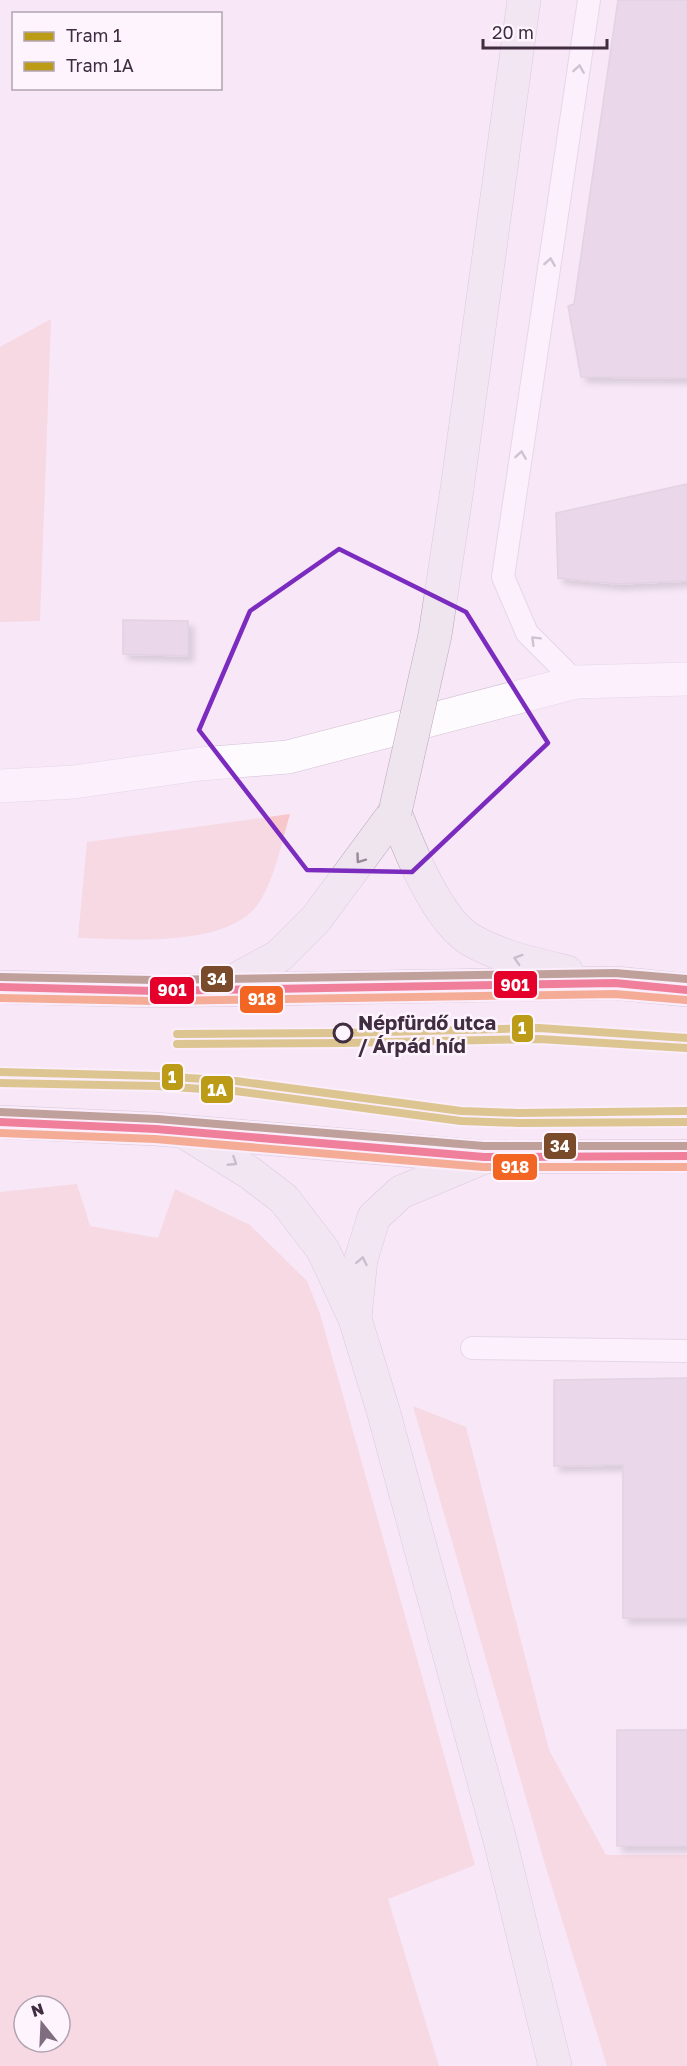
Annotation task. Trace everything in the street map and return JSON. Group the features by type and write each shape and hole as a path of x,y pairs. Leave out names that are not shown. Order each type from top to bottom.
{"main road":[{"path":"217,990 279,956 316,919 395,812 435,635 524,0"},
{"path":"395,812 417,867 452,925 470,940 516,960 615,983"},
{"path":"0,987 156,991 615,983 687,990"},
{"path":"0,1122 170,1130 484,1157 687,1155"},
{"path":"170,1130 250,1173 284,1199 322,1250 355,1319 383,1410 501,1844 555,2066"},
{"path":"355,1319 361,1259 374,1217 401,1192 484,1157"}],"street":[{"path":"0,786 74,782 200,764 288,757 576,682 687,679"}],"lane":[{"path":"576,682 527,633 503,577 589,0"},
{"path":"472,1348 687,1351"}],"highlighted area":[{"path":"339,549 466,612 548,743 412,872 307,870 199,730 250,611"}],"shaded area":[{"path":"51,319 40,621 0,622 0,347"},
{"path":"290,814 270,881 260,901 246,916 226,927 176,938 78,938 87,842"},
{"path":"77,1184 90,1226 158,1238 175,1189 250,1225 307,1281 320,1314 475,1865 388,1899 439,2066 0,2066 0,1192"},
{"path":"413,1406 466,1427 549,1750 606,1855 687,1855 687,2066 607,2066 547,1871"}],"building":[{"path":"618,0 687,0 687,378 581,377 568,306 574,304"},
{"path":"687,484 687,581 617,584 558,578 556,513"},
{"path":"123,620 188,621 188,656 123,654"},
{"path":"687,1378 687,1618 623,1618 623,1465 554,1466 554,1380"},
{"path":"617,1730 687,1730 687,1846 617,1846"}],"tram line":[{"name":"1","path":"177,1034 539,1028 687,1038"},
{"name":"1A","path":"177,1044 539,1039 686,1048"},
{"name":"1","path":"0,1072 156,1076 236,1081 461,1111 519,1113 687,1111"},
{"name":"1A","path":"0,1083 156,1086 235,1091 461,1121 687,1122"}],"transit line":[{"name":"34","path":"0,977 155,980 615,973 687,979"},
{"name":"901","path":"0,987 155,991 615,983 687,990"},
{"name":"918","path":"0,998 155,1001 615,994 686,1000"},
{"name":"34","path":"0,1112 157,1119 484,1146 687,1146"},
{"name":"901","path":"0,1122 156,1129 484,1157 687,1156"},
{"name":"918","path":"0,1133 155,1139 483,1167 687,1167"}],"place":[{"name":"Népfürdő utca / Árpád híd","path":"343,1033"}]}
